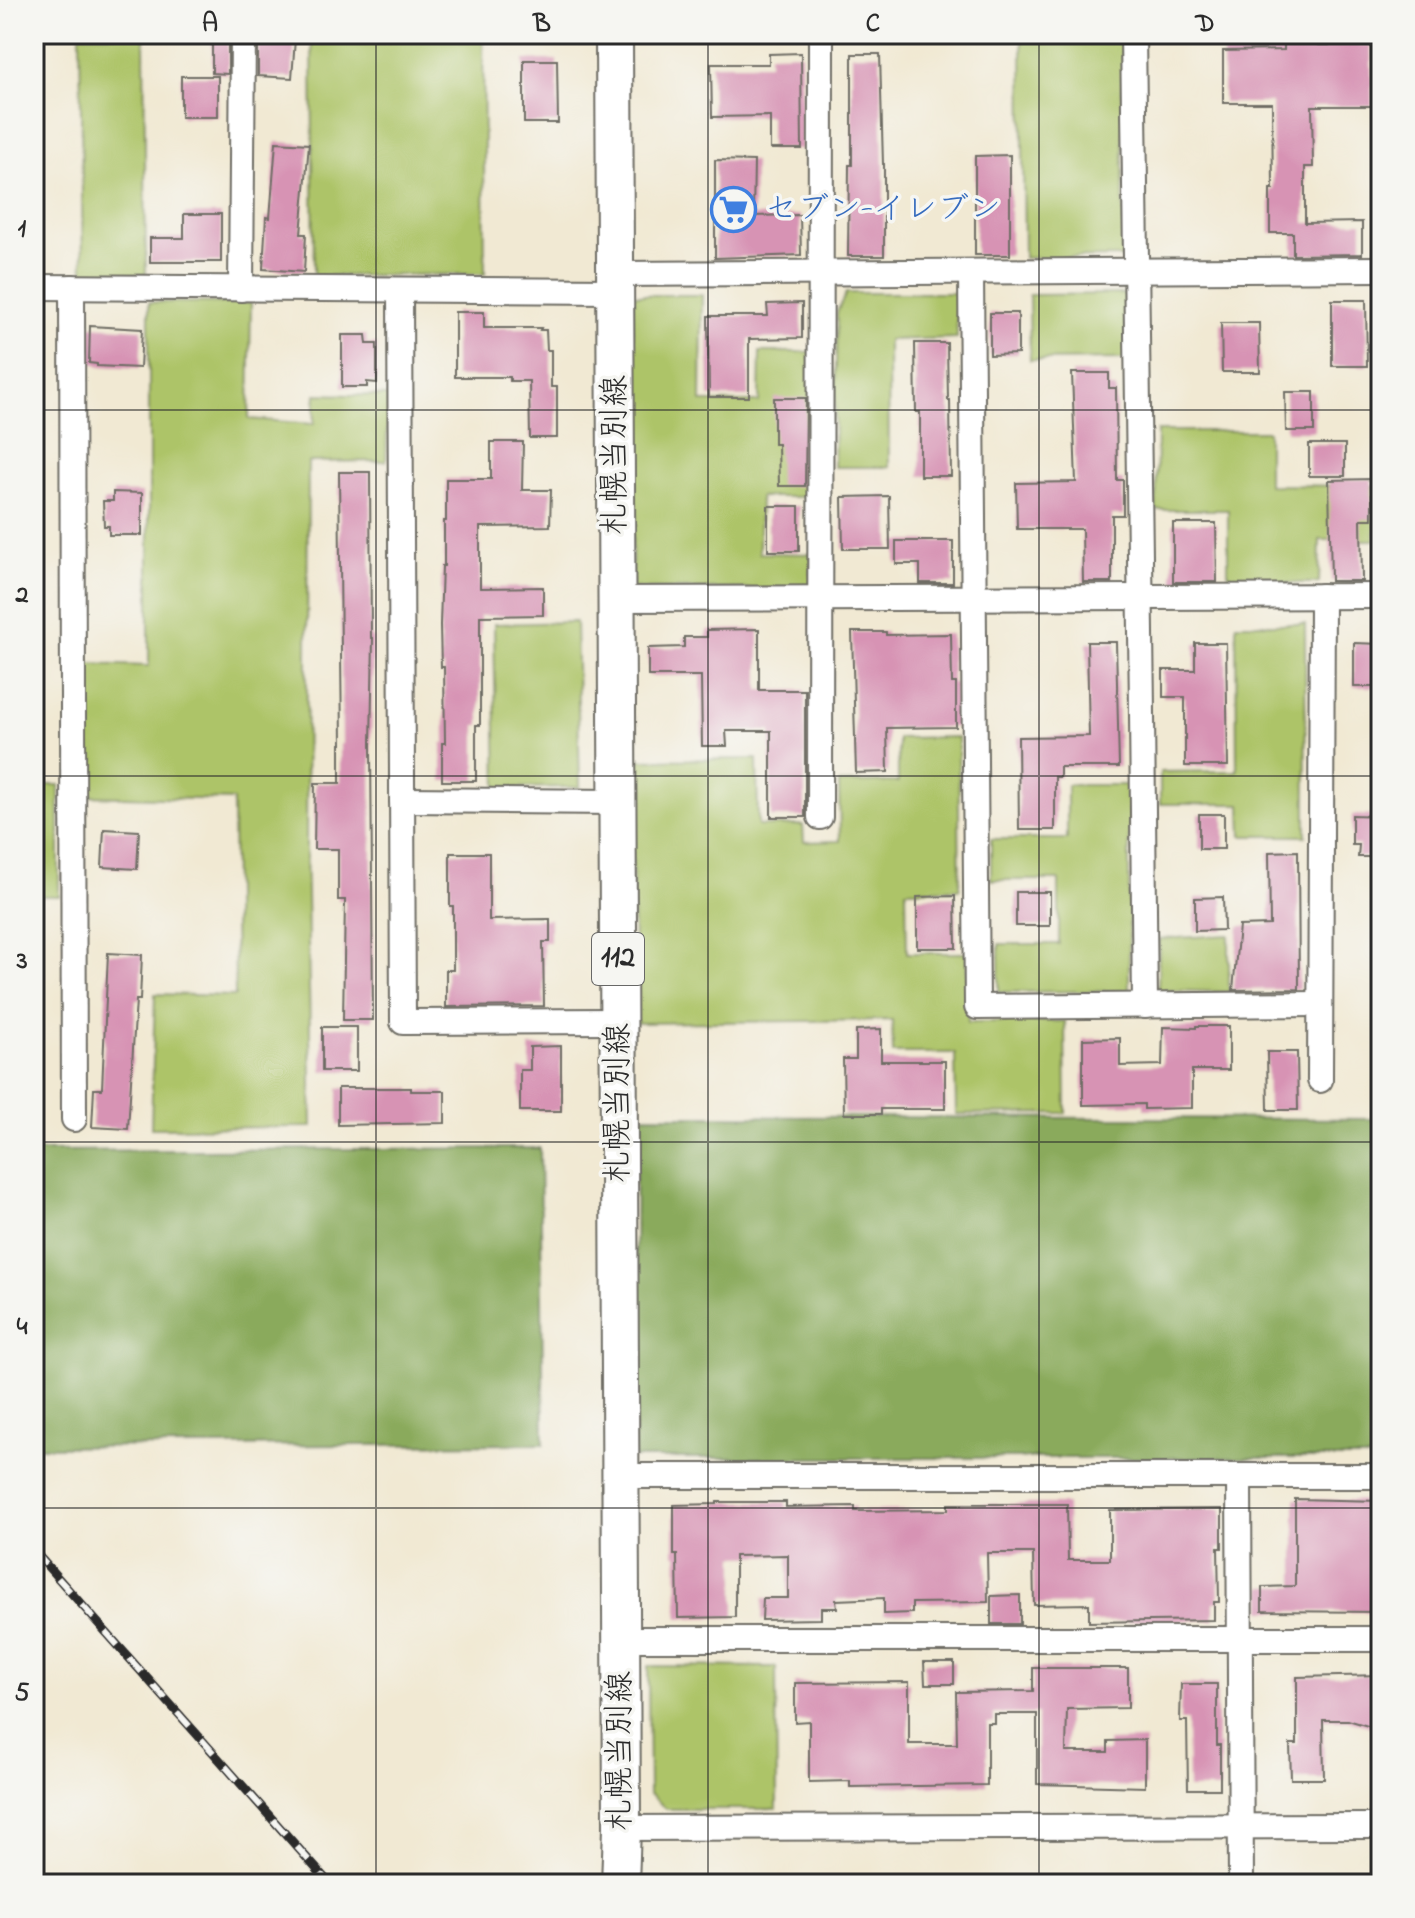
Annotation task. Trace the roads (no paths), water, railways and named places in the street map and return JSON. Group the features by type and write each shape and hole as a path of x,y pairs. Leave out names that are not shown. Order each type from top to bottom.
{"main road":[{"name":"札幌当別線","path":"614,34 620,1884"}],"street":[{"path":"241,289 243,34"},
{"path":"820,817 821,34"},
{"path":"1133,34 1145,1006"},
{"path":"34,287 400,290 820,273 1381,269"},
{"path":"971,272 977,1007 1320,1004"},
{"path":"72,287 74,1119"},
{"path":"400,290 403,1022 618,1021"},
{"path":"1320,1080 1322,596"},
{"path":"616,599 1381,596"},
{"path":"402,800 617,802"},
{"path":"621,1476 1381,1476"},
{"path":"1239,1476 1241,1884"},
{"path":"621,1639 1381,1639"},
{"path":"622,1828 1381,1826"}],"railway":[{"path":"34,1551 330,1884"}],"place":[{"name":"セブン-イレブン","path":"734,210"}]}
